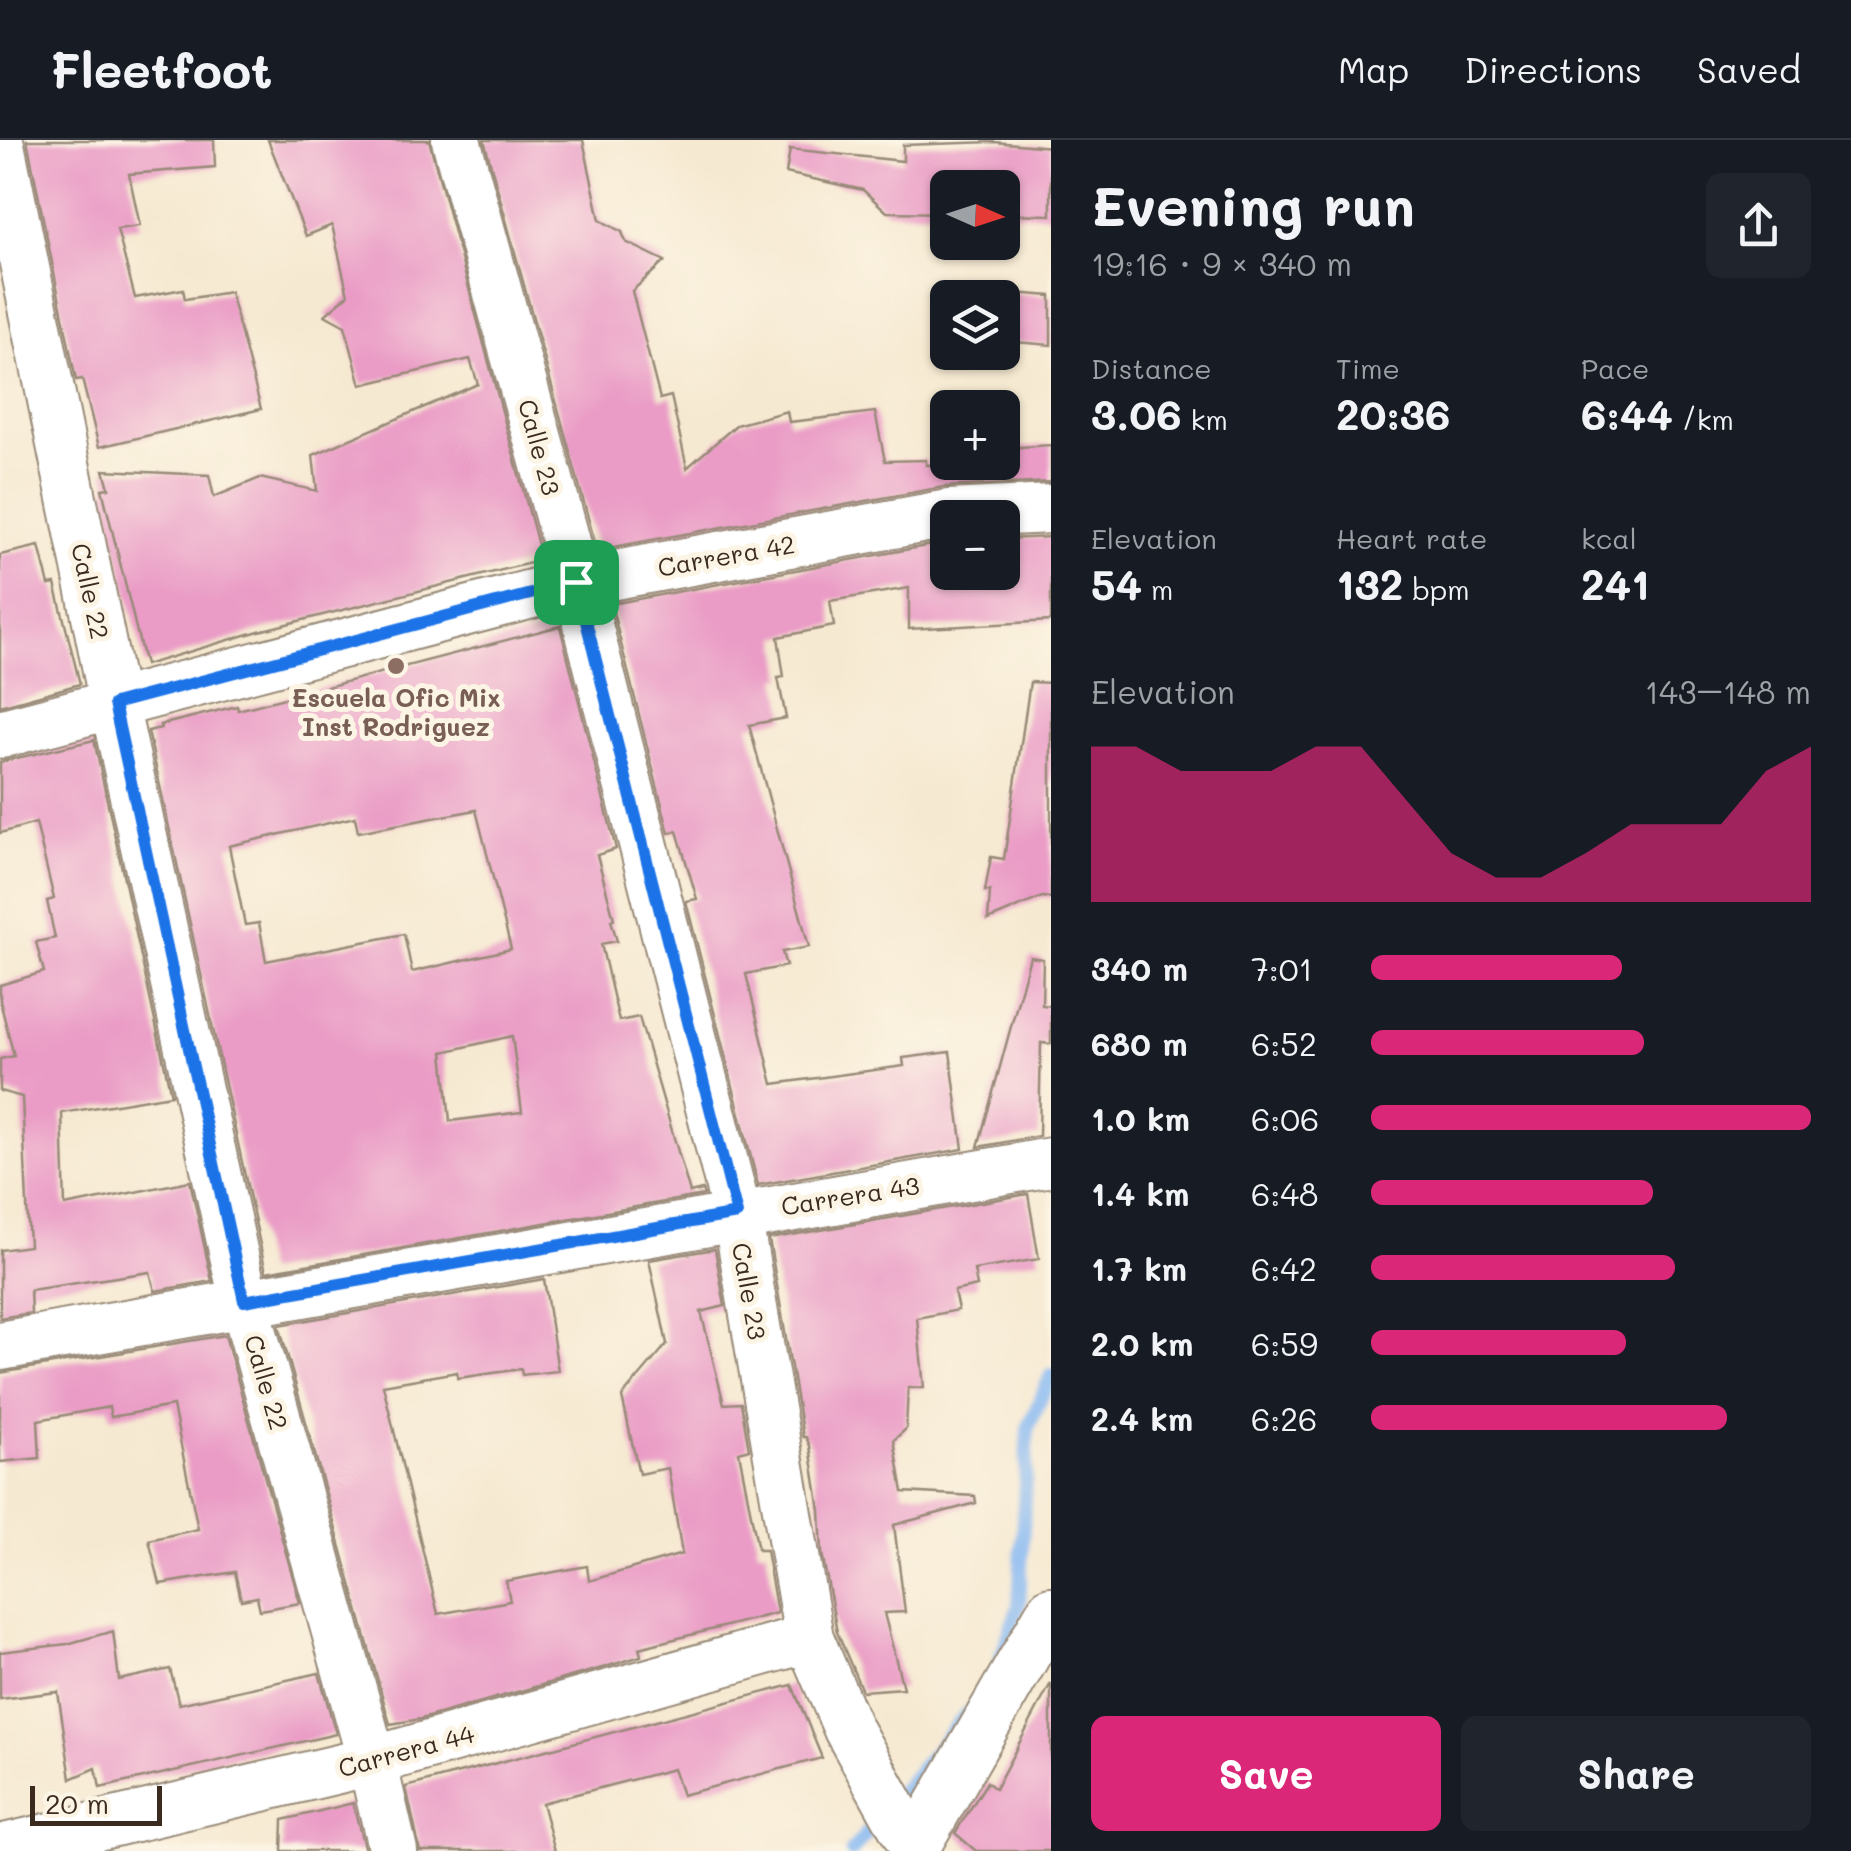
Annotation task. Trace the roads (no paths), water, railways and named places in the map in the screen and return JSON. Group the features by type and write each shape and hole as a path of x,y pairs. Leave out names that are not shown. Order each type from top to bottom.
{"street":[{"name":"Calle 23","path":"456,140 576,582 737,1214 809,1638 848,1729 912,1847"},
{"name":"Calle 22","path":"0,144 114,704 244,1301 372,1760 393,1851"},
{"name":"Carrera 42","path":"0,734 576,582 948,514 1051,509"},
{"name":"Carrera 43","path":"0,1346 1051,1162"},
{"path":"912,1847 1051,1611"},
{"name":"Carrera 44","path":"0,1849 372,1760 809,1638"}],"waterway":[{"path":"1001,1657 1019,1605 1028,1428 1051,1375"},
{"path":"852,1851 967,1713"}],"place":[{"name":"Escuela Ofic Mix Inst Rodriguez","path":"396,666"}]}
